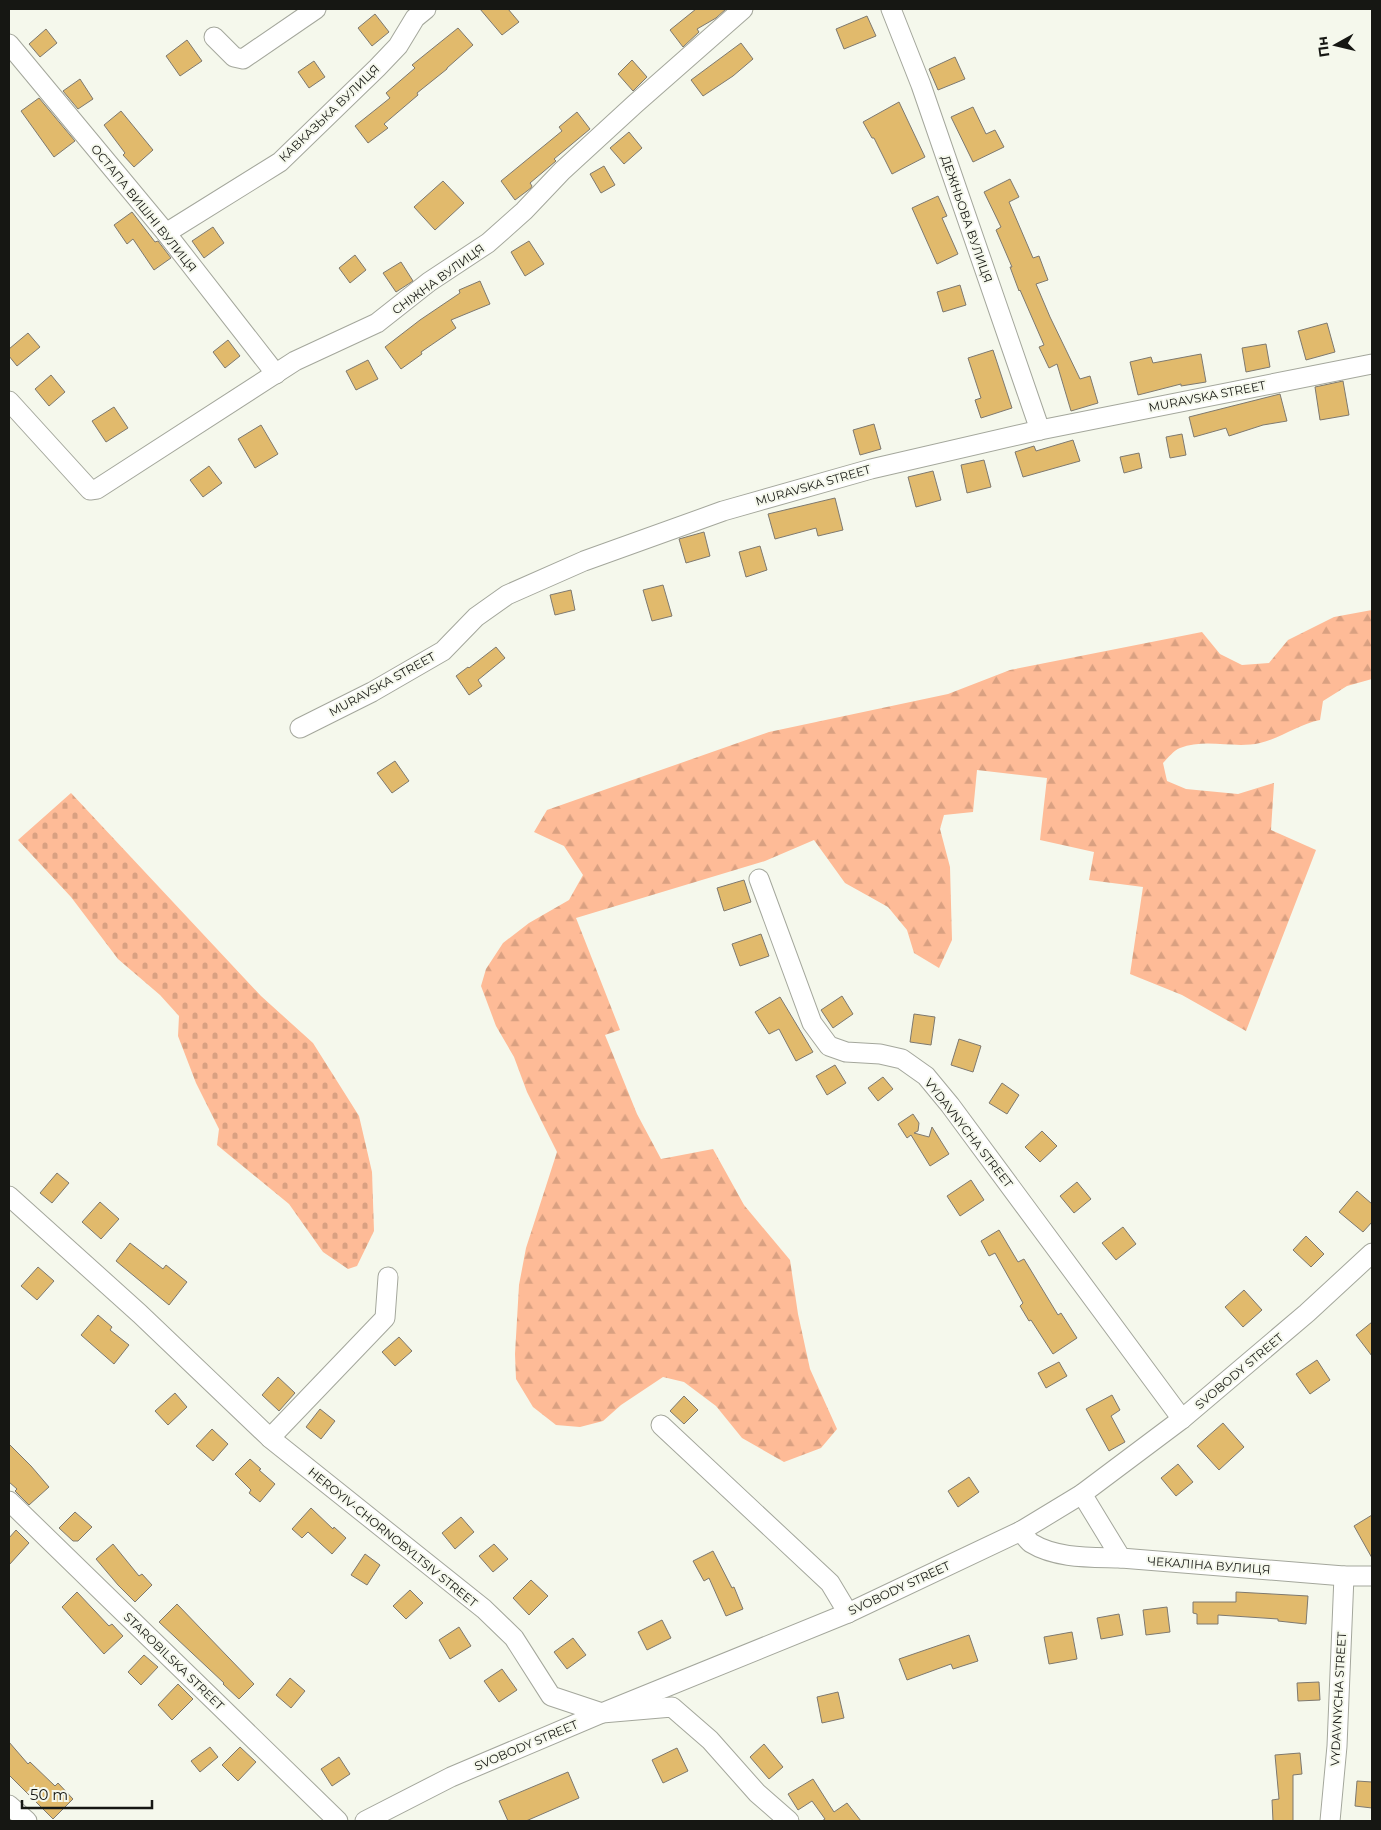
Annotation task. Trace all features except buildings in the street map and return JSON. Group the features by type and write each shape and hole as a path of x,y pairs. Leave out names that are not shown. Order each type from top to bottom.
{"street":[{"path":"214,37 234,58 243,59 316,9"},
{"name":"СНІЖНА ВУЛИЦЯ","path":"9,401 91,491 97,489 295,361 376,323 429,282 488,243 635,104 743,9"},
{"name":"ДЕЖНЬОВА ВУЛИЦЯ","path":"891,9 921,85 1040,430"},
{"name":"КАВКАЗЬКА ВУЛИЦЯ","path":"166,233 280,162 388,57 398,46 417,12"},
{"name":"ОСТАПА ВИШНІ ВУЛИЦЯ","path":"9,44 166,233 276,374"},
{"name":"MURAVSKA STREET","path":"300,728 372,692 443,651 476,617 507,595 584,561 732,508 871,468 1040,430 1372,364"},
{"name":"VYDAVNYCHA STREET","path":"759,879 812,1023 829,1046 846,1052 880,1054 902,1060 926,1076 956,1113 1182,1419"},
{"name":"HEROYIV-CHORNOBYLTSIV STREET","path":"9,1196 140,1314 270,1438 484,1609 514,1638 551,1696 602,1713 672,1707 710,1740 757,1793 789,1821"},
{"name":"SVOBODY STREET","path":"365,1821 451,1777 848,1613 1021,1530 1082,1494 1182,1419 1307,1313 1372,1253"},
{"path":"270,1438 386,1318 388,1277"},
{"path":"661,1425 830,1583 848,1613"},
{"path":"1082,1494 1121,1558"},
{"name":"STAROBILSKA STREET","path":"9,1501 338,1821"},
{"name":"ЧЕКАЛІНА ВУЛИЦЯ","path":"1021,1530 1030,1542 1050,1551 1076,1556 1344,1576 1372,1576"},
{"name":"VYDAVNYCHA STREET","path":"1330,1821 1337,1746 1344,1576"},
{"path":"9,1805 27,1821"}],"green space":[{"path":"1372,610 1372,679 1347,686 1323,701 1320,720 1275,738 1250,745 1190,745 1176,750 1163,763 1167,781 1186,789 1238,794 1274,783 1271,830 1316,850 1246,1031 1182,995 1130,974 1143,887 1089,880 1094,852 1040,840 1047,778 977,770 973,812 944,815 940,829 950,867 952,940 939,968 914,953 907,930 888,907 845,883 814,840 765,861 576,918 620,1030 605,1035 637,1114 661,1159 713,1149 744,1205 790,1260 798,1314 810,1369 837,1429 821,1448 784,1462 742,1438 716,1406 684,1382 663,1377 621,1405 603,1421 580,1427 556,1425 533,1407 516,1379 515,1354 519,1285 526,1248 557,1152 527,1092 514,1057 496,1026 481,986 486,969 503,943 529,923 569,900 583,875 564,846 534,832 547,810 769,732 948,694 1010,670 1202,632 1220,654 1242,665 1269,663 1288,640 1334,617"},
{"path":"71,793 261,996 313,1043 359,1116 372,1172 374,1231 357,1266 348,1269 323,1252 289,1204 217,1145 219,1129 196,1083 178,1036 179,1016 160,995 118,959 71,897 18,840"}]}
